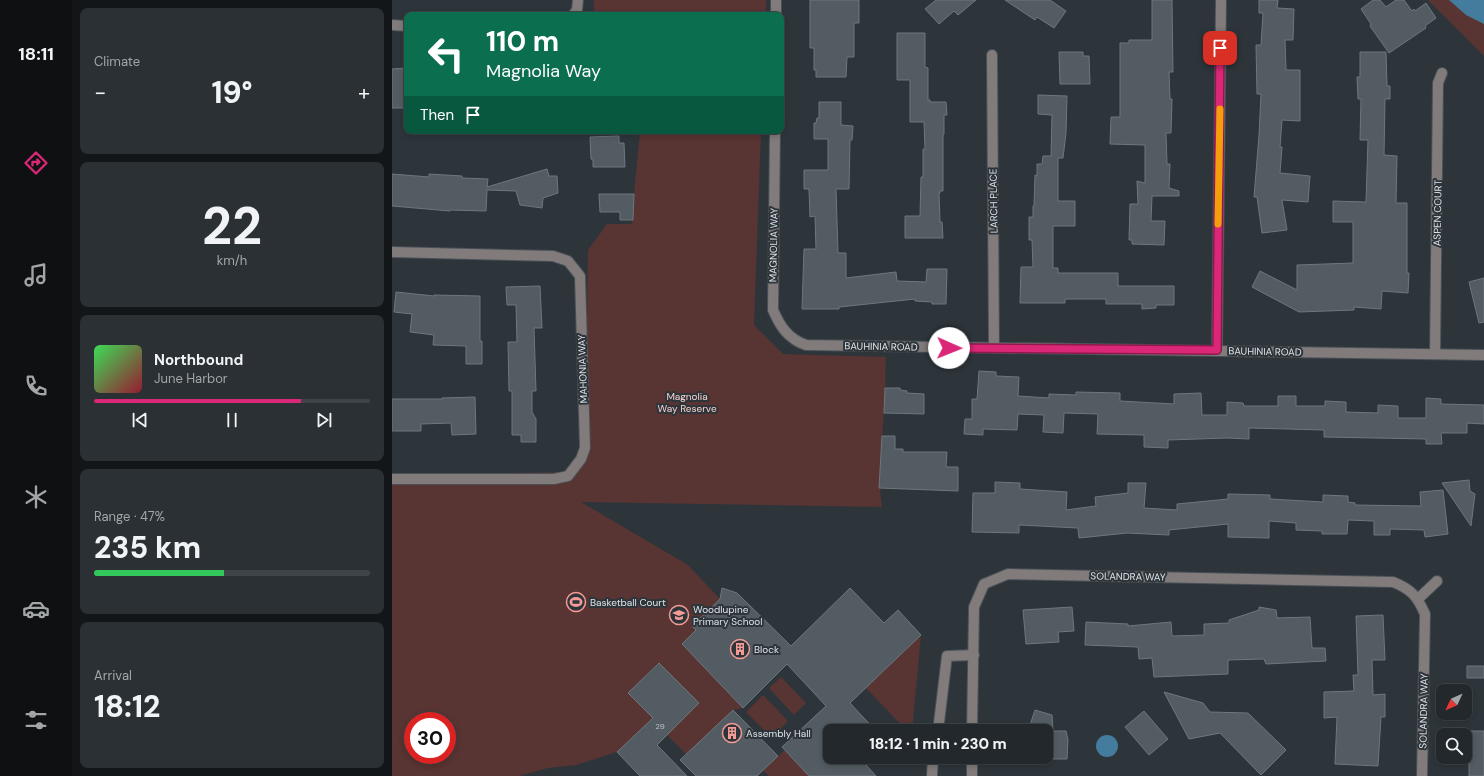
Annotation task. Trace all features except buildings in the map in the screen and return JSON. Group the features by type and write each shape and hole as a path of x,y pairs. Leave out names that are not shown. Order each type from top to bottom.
{"street":[{"path":"575,12 578,0"},
{"path":"776,0 776,12"},
{"path":"1217,350 1221,0"},
{"path":"392,25 404,26"},
{"name":"LARCH PLACE","path":"992,55 994,348"},
{"name":"ASPEN COURT","path":"1435,354 1438,83 1442,73"},
{"name":"MAGNOLIA WAY","path":"774,134 773,310 786,332 796,341 806,345"},
{"name":"MAHONIA WAY","path":"392,252 553,256 568,261 580,276 585,448 581,459 568,476 554,479 392,479"},
{"name":"BAUHINIA ROAD","path":"806,345 1484,355"},
{"name":"SOLANDRA WAY","path":"972,724 974,607 984,584 1008,574 1393,582 1406,587 1418,599 1424,614 1422,776"},
{"path":"1418,599 1437,580"},
{"path":"939,724 947,656 974,656"},
{"path":"932,776 933,764"},
{"path":"972,764 972,776"}],"green space":[{"path":"594,0 766,0 766,12 594,12"},
{"path":"1428,0 1484,0 1484,56"},
{"name":"Magnolia Way Reserve","path":"640,134 761,134 754,325 783,354 886,357 880,471 882,507 581,502 688,565 720,599 692,626 696,630 682,644 743,708 733,710 687,755 667,735 698,703 658,663 629,692 653,718 617,752 576,765 548,768 519,776 392,776 392,475 564,472 585,448 588,250 607,224 631,224 633,220"},
{"path":"921,635 913,724 900,724 866,688"},
{"path":"781,677 806,703 794,715 769,688"},
{"path":"763,695 788,721 772,738 746,712"},
{"path":"785,750 809,776 769,776 763,770"}],"water":[{"path":"1449,0 1484,0 1484,24 1466,15"},
{"path":"1107,735 1111,736 1117,742 1117,750 1111,756 1107,757 1103,756 1097,750 1096,746 1097,742 1103,736"}],"slow traffic":[{"path":"1218,224 1220,109"}],"place":[{"name":"Basketball Court","path":"576,602"},
{"name":"Woodlupine Primary School","path":"679,615"},
{"name":"Block","path":"740,649"},
{"name":"Assembly Hall","path":"732,733"}],"route":[{"path":"949,348 1217,350 1220,48"}]}
